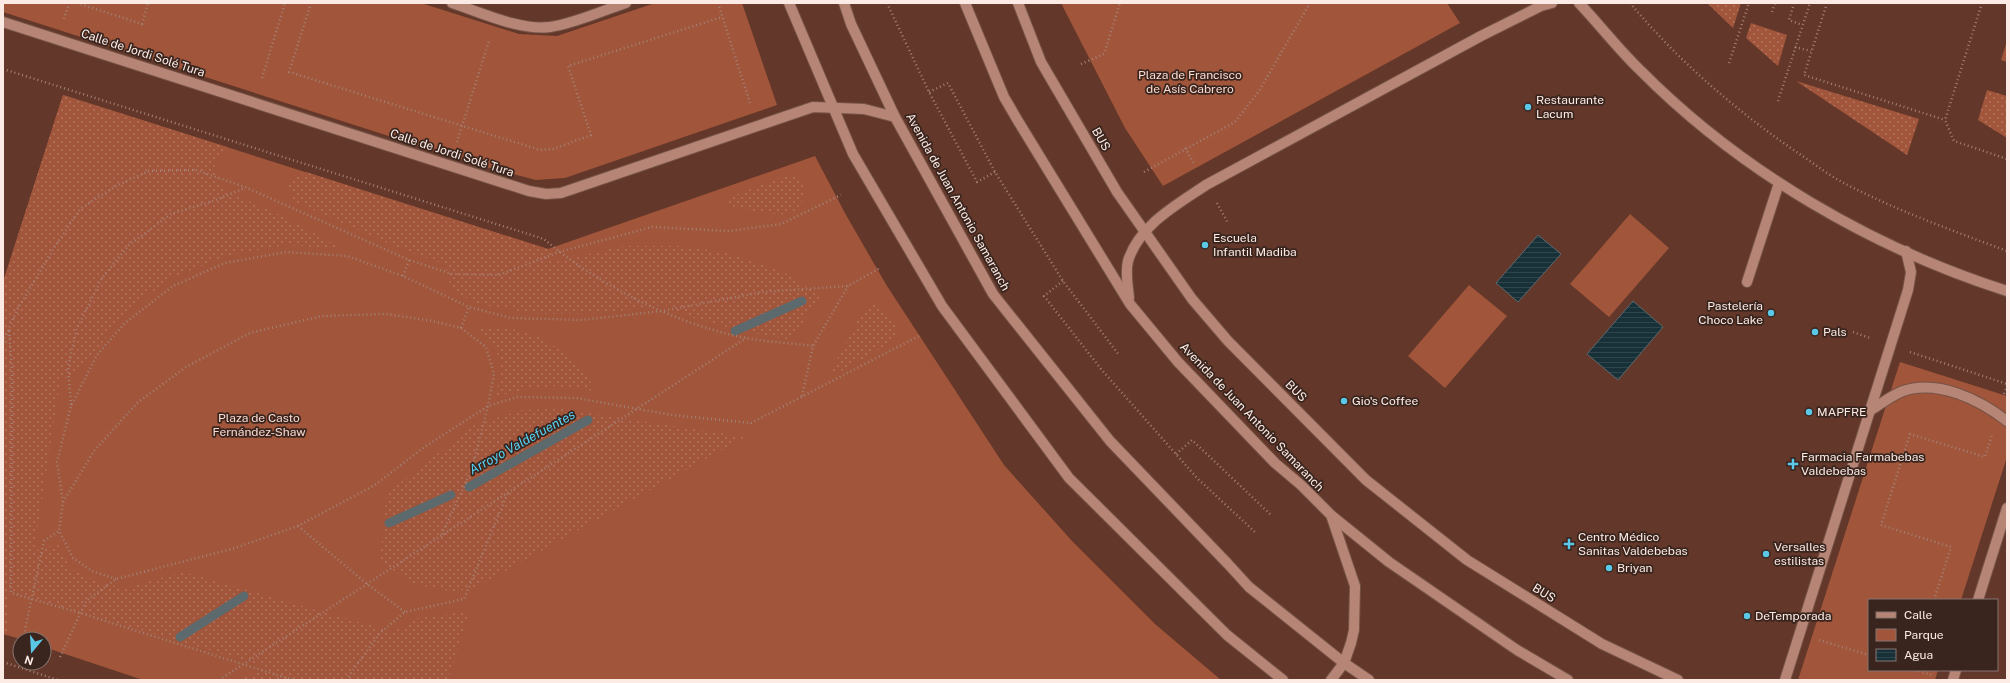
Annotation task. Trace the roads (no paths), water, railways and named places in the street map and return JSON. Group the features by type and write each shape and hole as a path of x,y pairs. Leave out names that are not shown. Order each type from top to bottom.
{"street":[{"path":"452,3 521,25 549,27 575,21 626,3"},
{"path":"789,3 853,154 942,306 1069,478 1227,635 1283,680"},
{"name":"Avenida de Juan Antonio Samaranch","path":"844,3 851,24 895,118 993,294 1110,441 1250,587 1344,663 1369,680"},
{"name":"Avenida de Juan Antonio Samaranch","path":"965,3 1004,97 1130,304 1183,366 1275,462 1332,516 1389,562 1517,650 1568,680"},
{"name":"BUS","path":"1018,3 1041,62 1117,192 1192,299 1228,342 1366,480 1467,560 1602,644 1678,680"},
{"path":"1130,304 1127,281 1128,262 1145,232 1168,211 1206,185 1481,36 1541,6 1552,3"},
{"path":"1579,3 1639,70 1668,97 1730,149 1779,184 1818,208 1943,269 2007,291"},
{"name":"Calle de Jordi Solé Tura","path":"3,22 448,166 529,191 546,194 561,193 814,107 864,109 895,118"},
{"path":"1747,282 1779,184"},
{"path":"1785,680 1908,290 1911,272 1906,251"},
{"path":"1871,410 1902,392 1921,387 1953,392 1982,404 2007,421"},
{"path":"1978,599 2007,508"},
{"path":"1331,680 1344,663 1351,643 1354,630 1355,586 1332,516"}],"water":[{"path":"1538,235 1561,254 1518,302 1496,283"},
{"path":"1633,301 1663,327 1618,380 1587,354"}],"waterway":[{"name":"Arroyo Valdefuentes","path":"735,331 802,301"},
{"name":"Arroyo Valdefuentes","path":"469,487 588,420"},
{"name":"Arroyo Valdefuentes","path":"389,523 451,495"},
{"name":"Arroyo Valdefuentes","path":"180,637 244,596"}],"place":[{"name":"Restaurante Lacum","path":"1528,107"},
{"name":"Escuela Infantil Madiba","path":"1205,245"},
{"name":"Pastelería Choco Lake","path":"1771,313"},
{"name":"Pals","path":"1815,332"},
{"name":"Gio's Coffee","path":"1344,401"},
{"name":"MAPFRE","path":"1809,412"},
{"name":"Farmacia Farmabebas Valdebebas","path":"1793,464"},
{"name":"Centro Médico Sanitas Valdebebas","path":"1569,544"},
{"name":"Versalles estilistas","path":"1766,554"},
{"name":"Briyan","path":"1609,568"},
{"name":"DeTemporada","path":"1747,616"}],"park label":[{"name":"Plaza de Francisco de Asís Cabrero","path":"1190,82"},
{"name":"Plaza de Casto Fernández-Shaw","path":"259,425"}]}
